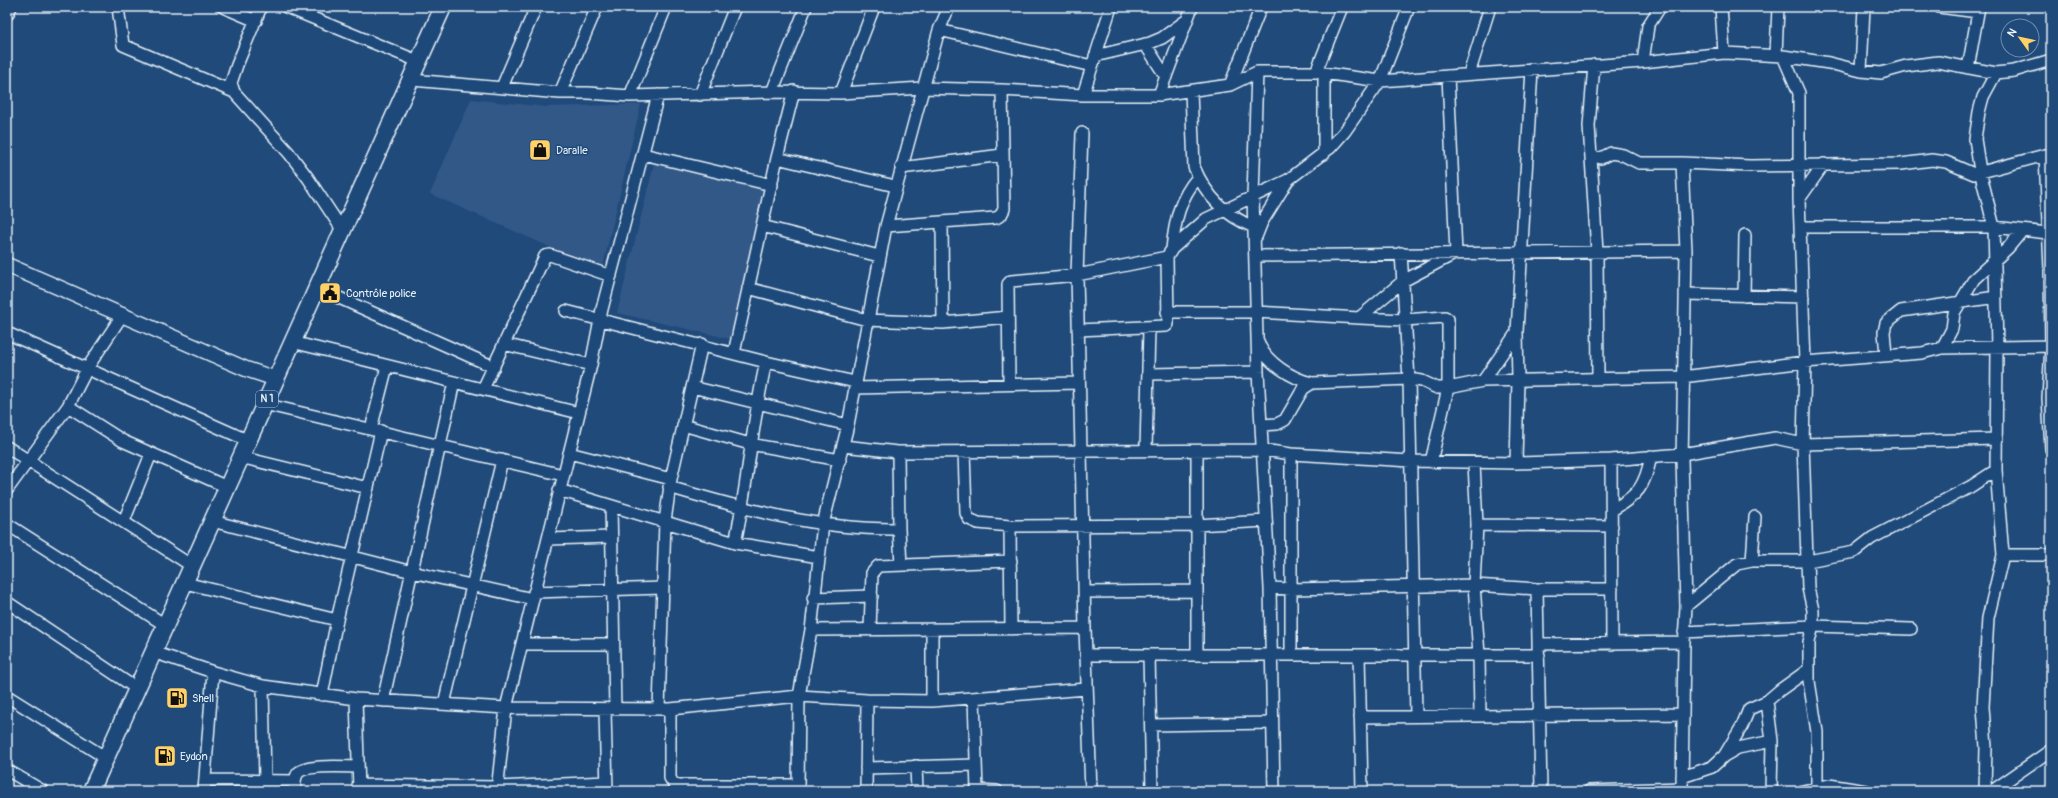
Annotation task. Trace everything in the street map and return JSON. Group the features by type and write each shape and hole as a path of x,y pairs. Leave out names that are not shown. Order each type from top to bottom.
{"highway":[{"name":"N 1","path":"92,791 240,457 249,441 264,404 412,80 443,7"}],"main road":[{"path":"7,265 123,314 246,369 276,379"}],"street":[{"path":"7,15 10,7"},
{"path":"118,7 123,44 234,92"},
{"path":"224,7 256,21"},
{"path":"261,7 231,83 234,92 289,153 308,178 343,231"},
{"path":"286,7 310,11 420,62"},
{"path":"502,87 536,7"},
{"path":"560,93 597,7"},
{"path":"630,96 666,7"},
{"path":"700,94 735,7"},
{"path":"772,92 806,7"},
{"path":"841,93 874,7"},
{"path":"702,344 670,483 665,521 663,588 664,709 670,778 673,783 696,789 798,788 799,696 811,630 813,598 823,524 848,425 879,256 895,186 939,30 949,7"},
{"path":"1083,96 1111,7"},
{"path":"1160,96 1192,7"},
{"path":"1230,85 1261,7"},
{"path":"1324,154 1320,73 1342,7"},
{"path":"1009,383 1008,284 1010,281 1077,275 1170,253 1206,219 1222,210 1288,180 1324,154 1345,131 1380,81 1409,7"},
{"path":"1469,74 1490,7"},
{"path":"1643,62 1648,26 1660,7"},
{"path":"1721,7 1724,53"},
{"path":"1778,7 1779,56 1798,89 1799,199 1805,362 1803,444 1808,588 1813,610 1813,626 1809,642 1808,670 1817,732 1817,789"},
{"path":"1861,71 1864,7"},
{"path":"1939,7 1979,10 1968,68"},
{"path":"939,30 1093,61 1162,38 1187,20"},
{"path":"1145,44 1166,77"},
{"path":"412,80 560,93 630,96 794,91 841,93 922,88 1002,90 1083,96 1160,96 1230,85 1257,72 1320,73 1380,81 1643,62 1724,53 1779,56 1829,63 1861,71 1881,73 1906,66 1938,62 1996,73 2014,71 2051,60"},
{"path":"1594,65 1589,126 1597,252 1598,377"},
{"path":"1516,463 1518,380 1517,332 1532,69"},
{"path":"1257,72 1253,196 1258,372 1270,588 1270,655 1274,791"},
{"path":"1985,791 1986,747 1983,707 1988,618 2003,555 1996,470 1997,347 1994,227 1980,171 1975,139 1979,112 1984,97 1996,73"},
{"path":"1448,76 1456,253"},
{"path":"886,226 996,218 1001,215 1004,209 1002,90"},
{"path":"734,352 777,158 794,91"},
{"path":"1191,92 1194,167 1198,177 1222,210 1240,222 1254,227"},
{"path":"498,789 506,708 591,365 600,320 658,96"},
{"path":"1082,132 1077,275 1084,526 1084,628 1090,791"},
{"path":"1592,156 1601,158 1611,153 1623,155 1639,164 1682,162 1750,166 1799,164 1901,164 1932,160 1946,162 1974,174 1980,171 2048,156 2048,233 2051,346 2048,398 2051,449"},
{"path":"644,154 772,185"},
{"path":"901,168 1002,155"},
{"path":"777,158 895,186"},
{"path":"1682,162 1686,251 1682,377 1682,454 1686,606 1684,637 1682,785"},
{"path":"1799,199 1824,164"},
{"path":"1078,330 1149,328 1166,326 1168,324 1167,312 1170,253 1176,217 1188,188 1198,177"},
{"path":"1255,242 1262,222 1288,180"},
{"path":"942,223 943,323"},
{"path":"762,226 879,256"},
{"path":"1800,227 1994,227 2048,233"},
{"path":"1942,348 1952,329 1954,313 1974,279 2008,248 2022,231"},
{"path":"1744,296 1745,235"},
{"path":"1255,256 1402,253 1686,251"},
{"path":"1402,253 1409,379 1416,716"},
{"path":"1359,318 1403,281 1456,253"},
{"path":"483,389 545,256 550,255 611,276"},
{"path":"317,288 494,366"},
{"path":"748,288 867,320 943,323 1008,317"},
{"path":"1684,294 1803,297"},
{"path":"1886,355 1884,332 1886,323 1901,311 1960,301 1996,297"},
{"path":"566,311 734,352 766,362 855,385 1079,383"},
{"path":"1167,312 1257,312 1405,320 1445,317 1448,319 1448,388 1431,462"},
{"path":"7,490 27,460 68,406 88,367 123,314"},
{"path":"1146,450 1149,328"},
{"path":"7,332 88,367 249,441"},
{"path":"1482,381 1517,332"},
{"path":"1257,337 1260,347 1281,369 1300,380 1312,383 1409,379 1422,381 1437,388 1448,388 1482,381 1598,377 1682,377 1805,362 1922,353 1942,348 2051,346"},
{"path":"292,342 579,413"},
{"path":"504,344 591,365"},
{"path":"735,543 742,509 757,403 766,362"},
{"path":"322,695 337,620 368,488 387,366"},
{"path":"1149,374 1258,372"},
{"path":"383,701 454,382"},
{"path":"1262,425 1277,424 1285,420 1303,389 1312,383"},
{"path":"692,387 848,425"},
{"path":"264,404 564,475"},
{"path":"68,406 109,433 151,454 227,487"},
{"path":"683,425 750,444 840,460"},
{"path":"843,446 898,452 1263,450 1291,454 1411,461 1516,463 1611,460 1682,454 1761,439 1775,438 1803,444 1997,440"},
{"path":"7,447 192,566"},
{"path":"964,451 966,513 970,519 978,523 1010,526 1084,526 1196,525 1266,521"},
{"path":"1197,451 1197,655"},
{"path":"898,452 901,565"},
{"path":"569,453 670,483 742,509 823,524 899,529"},
{"path":"124,521 151,454"},
{"path":"1291,454 1291,655"},
{"path":"1612,510 1636,493 1644,484 1652,456"},
{"path":"240,457 368,488"},
{"path":"444,704 502,460"},
{"path":"1611,460 1612,644"},
{"path":"1474,463 1477,525 1474,585 1479,655 1480,716"},
{"path":"1686,606 1737,564 1752,561 1808,561 1854,552 1872,538 1970,487 1996,470"},
{"path":"559,490 665,521 690,531 735,543 819,558"},
{"path":"356,699 358,788 498,789 606,787 613,644 611,506"},
{"path":"1752,561 1755,517"},
{"path":"212,521 412,572 534,596 663,588"},
{"path":"7,524 165,625"},
{"path":"1477,525 1612,526"},
{"path":"1010,526 1011,629"},
{"path":"548,539 612,537"},
{"path":"2003,555 2051,555"},
{"path":"870,630 872,573 878,566 1011,561"},
{"path":"185,583 337,620"},
{"path":"1270,588 1291,589 1474,585 1537,589 1612,589"},
{"path":"1537,589 1541,791"},
{"path":"1085,592 1197,592"},
{"path":"813,598 872,596"},
{"path":"7,602 137,689"},
{"path":"1086,655 1479,655 1813,626 1911,629"},
{"path":"811,630 1084,628"},
{"path":"932,629 932,701"},
{"path":"522,644 613,644"},
{"path":"153,652 213,672 263,686 356,699 506,708 610,710 664,709 799,696 867,700 932,701 1087,689"},
{"path":"1149,655 1152,791"},
{"path":"1359,655 1362,791"},
{"path":"1724,756 1742,726 1749,709 1768,701 1780,690 1808,670"},
{"path":"213,672 205,785 265,780 295,786 297,774 302,769 358,767"},
{"path":"263,686 265,780"},
{"path":"7,696 106,758"},
{"path":"974,698 977,791 998,791"},
{"path":"866,791 867,700"},
{"path":"1768,701 1772,741 1772,791"},
{"path":"1360,717 1683,714"},
{"path":"1150,725 1272,723"},
{"path":"1589,791 1682,785 1712,767 1724,756 1738,748 1772,741"},
{"path":"1992,791 2033,764 2051,750"},
{"path":"2033,764 2051,761"},
{"path":"866,768 976,765"},
{"path":"916,766 917,791"},
{"path":"8,773 42,791"},
{"path":"1803,791 1840,786 1868,791"}],"shaded area":[{"name":"Daralle","path":"471,99 547,107 641,104 602,270 430,194"},
{"path":"654,164 765,190 731,339 617,313"}],"place":[{"name":"Daralle","path":"540,150"},
{"name":"Contrôle police","path":"330,293"},
{"name":"Shell","path":"177,698"},
{"name":"Eydon","path":"165,756"}]}
